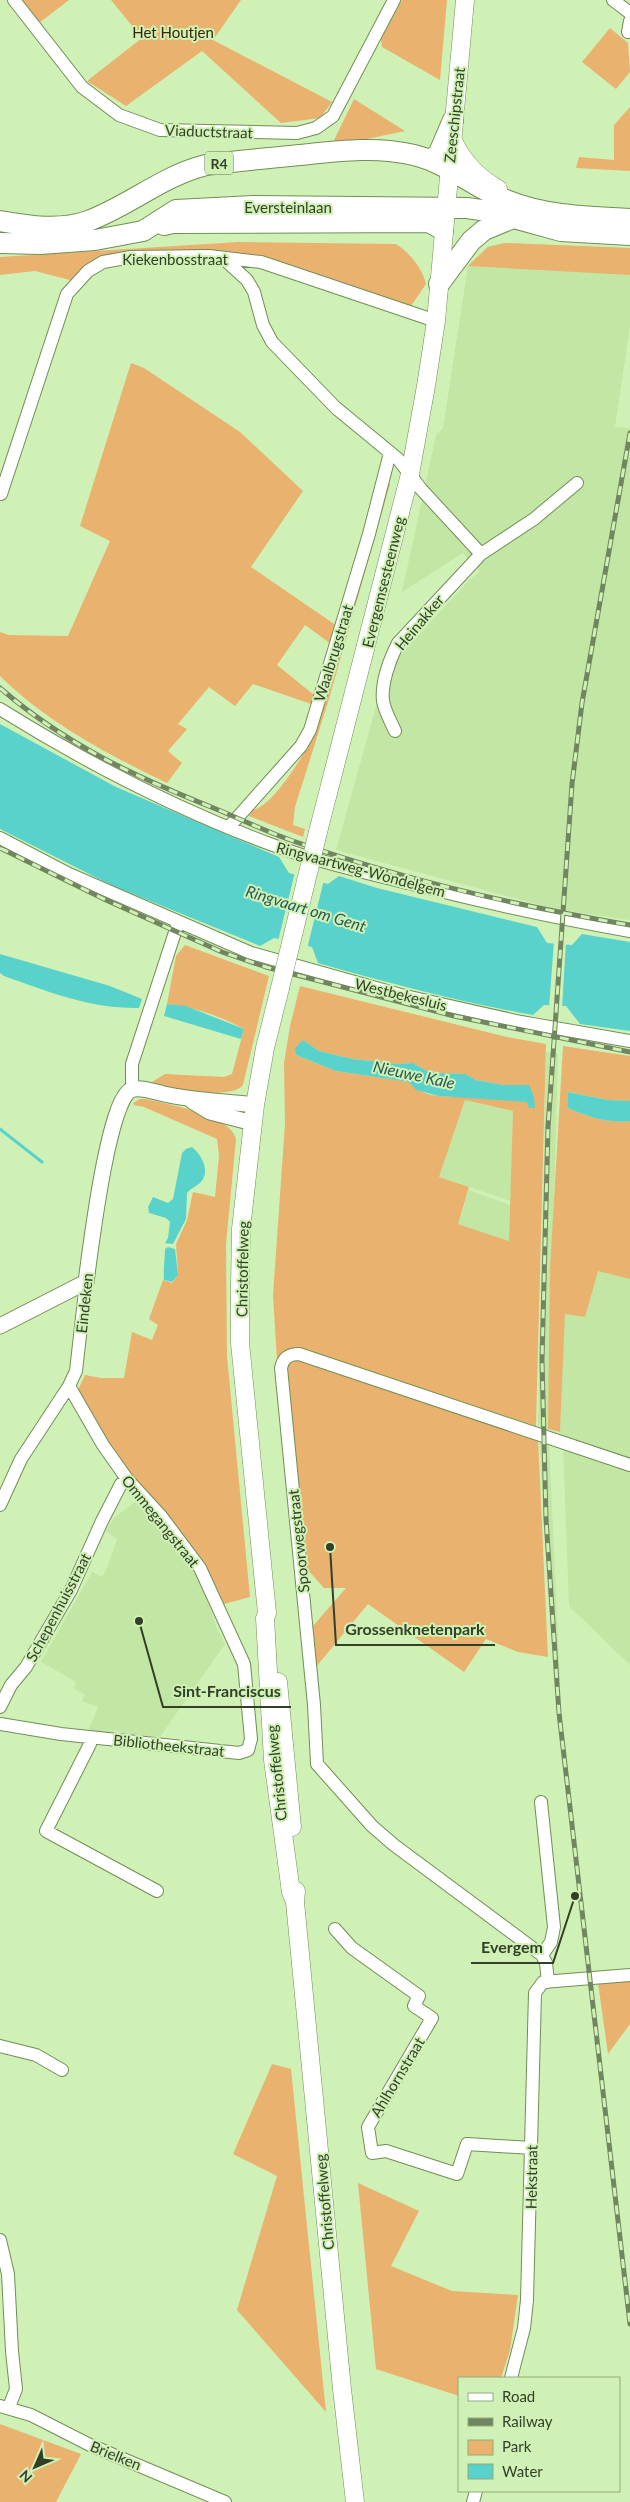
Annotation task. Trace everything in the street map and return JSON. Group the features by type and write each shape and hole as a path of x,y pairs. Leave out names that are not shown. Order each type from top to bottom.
{"highway":[{"path":"429,160 438,155 452,129"},
{"name":"R4","path":"0,221 40,227 64,226 87,221 187,170 230,162 343,151 380,150 429,160 506,200 521,213 630,219"},
{"name":"Eversteinlaan","path":"0,243 40,244 95,240 143,231 176,210 253,206 445,209 521,213 579,234 630,235"},
{"path":"439,284 471,241 484,230 521,213"},
{"path":"143,231 173,223 429,222 443,230"}],"main road":[{"name":"Zeeschipstraat","path":"443,230 465,0"},
{"path":"452,129 457,150 470,168 493,186 521,213"},
{"name":"Evergemsesteenweg","path":"294,929 410,474 436,321 443,230"},
{"name":"Christoffelweg","path":"294,929 265,1048 255,1105 241,1229 240,1343 267,1613 270,1617 286,1754 296,1892 295,1902 342,2389 355,2502"}],"street":[{"name":"Viaductstraat","path":"14,0 82,87 119,116 160,130 298,133 316,128 333,116 394,0"},
{"path":"613,0 630,13"},
{"name":"Kiekenbosstraat","path":"1,494 67,294 76,281 103,262 131,257 223,258 261,262 436,321"},
{"path":"223,258 247,280 272,342 336,408 398,459 421,489 481,554"},
{"name":"Waalbrugstraat","path":"229,827 301,746 310,730 369,534 390,453"},
{"name":"Heinakker","path":"395,731 383,702 393,653 398,644 435,601 481,554 534,518 577,483"},
{"name":"Ringvaartweg-Wondelgem","path":"0,709 63,748 192,812 270,844 331,864 474,900 630,931"},
{"name":"Westbekesluis","path":"0,838 69,874 178,923 251,953 401,995 522,1022 630,1041"},
{"path":"178,923 132,1064 132,1089 148,1090 190,1100 218,1100 255,1105"},
{"name":"Eindeken","path":"0,1505 21,1459 69,1386 76,1371 86,1282 111,1133 121,1100 132,1089"},
{"path":"190,1100 210,1112 253,1123"},
{"path":"0,1326 86,1282"},
{"name":"Spoorwegstraat","path":"542,1955 394,1845 372,1826 316,1764 314,1704 282,1363 289,1356 299,1354 630,1464"},
{"name":"Ommegangstraat","path":"69,1386 103,1445 127,1479 161,1516 195,1560 246,1671 252,1733 248,1750"},
{"name":"Schepenhuisstraat","path":"0,1707 11,1685 18,1678 71,1590 102,1521 121,1484 127,1479"},
{"name":"Bibliotheekstraat","path":"0,1724 90,1737 239,1753 248,1750"},
{"path":"90,1737 90,1744 46,1831 157,1891"},
{"path":"541,1802 554,1927 551,1942 542,1955 546,1959 548,1982 630,1974"},
{"name":"Ahlhornstraat","path":"335,1929 352,1948 419,1996 414,2006 432,2018 368,2127 372,2153 386,2151 456,2174 467,2144 532,2148"},
{"name":"Hekstraat","path":"511,2377 524,2328 527,2300 535,1993 539,1984 548,1982"},
{"path":"0,2046 36,2056 62,2070"},
{"path":"0,2240 8,2274 16,2390 4,2406"},
{"name":"Brielken","path":"4,2406 32,2415 90,2445 225,2502"}],"shaded area":[{"path":"505,243 630,248 630,326 615,427 630,428 630,920 555,909 336,850 377,703 397,659 470,579 480,572 463,553 402,592 436,435 443,428 468,266 488,246"},
{"path":"546,1052 558,1053 548,1423 560,1680 554,1680 538,1420"},
{"path":"465,1100 513,1111 511,1201 439,1177"},
{"path":"572,1118 630,1121 630,1665 569,1606 563,1445 560,1432"},
{"path":"469,1190 510,1205 509,1241 458,1224"},
{"path":"136,1501 153,1523 156,1521 189,1563 202,1585 216,1626 225,1644 160,1737 123,1734 115,1730 111,1733 88,1732 98,1707 82,1701 85,1694 74,1689 76,1682 41,1662 92,1572 102,1577 107,1568 117,1539 106,1531 114,1518"}],"green space":[{"path":"21,0 69,0 39,23"},
{"name":"Het Houtjen","path":"111,0 241,0 213,40 332,102 320,118 281,123 202,51 126,106 87,81 142,38"},
{"path":"402,0 447,0 440,80 382,47 381,39"},
{"path":"610,28 628,43 630,72 616,89 582,62"},
{"path":"354,99 405,131 338,145 334,140"},
{"path":"630,107 630,171 576,168 579,157 614,160 614,125"},
{"path":"239,242 396,244 415,261 426,284 411,306 264,256 211,251 88,265 70,280 35,271 0,275 0,257"},
{"path":"505,243 630,248 630,275 468,266 488,247"},
{"path":"131,363 144,368 240,432 303,491 251,567 337,626 331,644 305,625 277,665 314,695 311,704 253,684 235,706 209,687 178,724 187,729 168,751 182,763 167,783 100,749 58,723 18,693 0,676 0,632 9,635 68,636 110,541 80,526"},
{"path":"388,481 390,484 329,699 295,807 293,825 305,829 303,837 249,816 253,810 268,801 276,792 292,772 308,746"},
{"path":"185,945 269,976 243,1085 236,1090 213,1093 199,1092 152,1082 165,1074 224,1077 232,1074 244,1029 207,1013 167,1004 176,956"},
{"path":"300,986 507,1037 546,1044 536,1426 345,1365 285,1353 277,1361 273,1295 285,1124 284,1063 290,1026","holes":["303,1040 319,1051 353,1059 398,1064 413,1063 425,1070 464,1074 476,1080 504,1085 528,1085 466,1096 448,1097 433,1095 419,1090 409,1082 336,1071 296,1055","465,1100 513,1111 509,1241 458,1224 469,1187 439,1177"]},
{"path":"563,1046 630,1056 630,1101 608,1100 569,1092 568,1108 598,1119 630,1121 630,1279 598,1271 585,1317 565,1314 560,1432 548,1429 550,1269"},
{"path":"140,1099 182,1108 211,1117 223,1123 232,1131 236,1139 226,1244 227,1356 250,1597 224,1604 199,1555 124,1465 77,1392 85,1375 101,1378 124,1378 132,1332 152,1340 158,1325 149,1319 163,1280 172,1283 178,1275 176,1244 187,1220 193,1192 215,1197 219,1156 217,1139 144,1107 134,1105 133,1103"},
{"path":"300,1359 538,1438 548,1657 518,1652 486,1639 464,1672 368,1604 316,1667 313,1626 346,1588 324,1588 307,1569 287,1368 292,1361"},
{"path":"630,1982 630,2024 608,2054 598,1983"},
{"path":"272,2064 291,2069 326,2412 237,2310 277,2176 233,2154"},
{"path":"358,2183 419,2211 391,2266 452,2291 518,2295 510,2350 501,2377 458,2377 458,2396 376,2369"},
{"path":"0,2424 81,2454 56,2502 0,2502"}],"water":[{"name":"Ringvaart om Gent","path":"0,724 116,787 279,857 289,873 328,884 339,876 377,888 537,927 547,943 572,945 582,934 630,942 630,1031 580,1024 566,1006 544,1005 533,1015 451,998 318,963 312,947 274,938 260,946 111,885 0,829"},
{"path":"0,954 110,986 142,999 139,1008 121,1008 87,1003 4,976 0,973"},
{"path":"167,1004 186,1006 244,1029 241,1039 164,1016"},
{"name":"Nieuwe Kale","path":"303,1040 319,1051 353,1059 398,1064 413,1063 425,1070 465,1074 476,1080 504,1085 529,1085 534,1097 535,1108 529,1108 527,1102 439,1096 416,1090 409,1082 336,1071 296,1055 295,1048"},
{"path":"568,1092 608,1100 630,1101 630,1121 598,1119 568,1108"},
{"path":"192,1147 202,1159 205,1174 200,1183 187,1193 186,1219 173,1244 165,1243 168,1238 170,1222 166,1218 149,1213 148,1207 153,1197 168,1203 173,1199 182,1153"},
{"path":"168,1247 175,1249 178,1275 172,1282 164,1280 165,1249"}],"pier":[{"path":"295,872 324,880 307,949 278,941"},
{"path":"554,941 566,942 562,1008 549,1008"}],"waterway":[{"path":"0,1129 42,1162"}],"railway":[{"path":"630,433 582,703 572,784 548,1127 542,1360 546,1519 559,1713 630,2324"},
{"path":"0,688 50,726 103,758 158,785 266,831 337,856 462,891 630,925"},
{"path":"0,848 106,900 222,952 266,967 454,1016 630,1052"}],"place":[{"name":"Grossenknetenpark","path":"330,1547"},
{"name":"Sint-Franciscus","path":"139,1621"},
{"name":"Evergem","path":"575,1896"}]}
